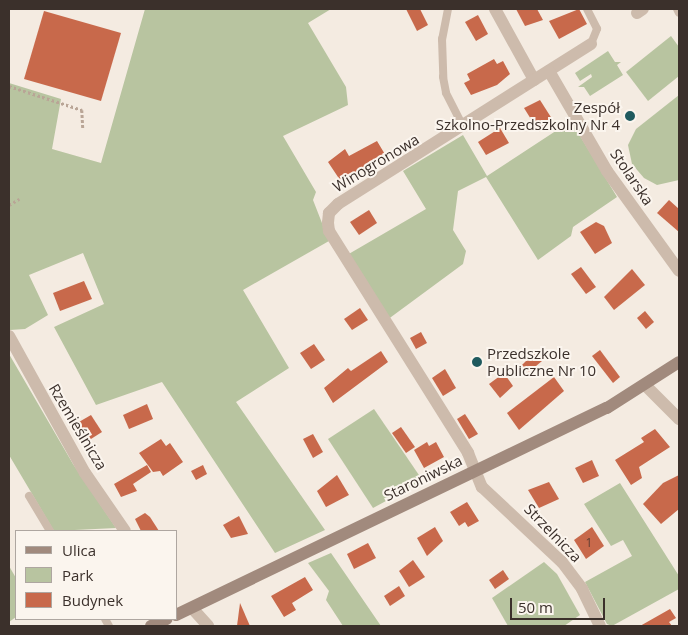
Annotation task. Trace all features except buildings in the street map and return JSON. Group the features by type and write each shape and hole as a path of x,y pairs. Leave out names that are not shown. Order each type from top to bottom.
{"street":[{"path":"496,9 534,80"},
{"name":"Winogronowa","path":"473,471 468,454 329,231 329,213 338,204 591,44"},
{"name":"Stolarska","path":"549,72 607,171 679,271"},
{"name":"Rzemieślnicza","path":"9,336 85,473 124,530"},
{"name":"Staroniwska","path":"178,613 646,386 679,362"},
{"path":"646,386 679,419"},
{"name":"Strzelnicza","path":"473,471 482,487 562,562 582,589 600,626"},
{"path":"192,608 208,626"},
{"name":"Staroniwska","path":"151,626 164,620"}],"lane":[{"path":"448,9 442,39 443,77 446,93 463,126"},
{"path":"587,9 596,29 591,44"},
{"path":"677,9 679,13"},
{"path":"29,496 49,530"}],"path":[{"path":"9,86 82,110 83,128"},
{"path":"9,205 19,199"}],"green space":[{"path":"145,9 331,9 308,23 346,87 348,105 283,136 316,192 313,200 329,241 243,290 289,368 236,402 325,530 275,553 162,382 96,405 54,327 104,304 83,253 29,275 48,315 25,329 10,330 9,326 9,83 61,99 52,149 101,163"},
{"path":"671,36 679,47 679,76 648,101 626,72"},
{"path":"608,51 615,62 621,62 617,65 623,75 590,96 584,87 578,87 592,77 591,74 580,81 575,73"},
{"path":"679,95 679,180 657,185 644,178 632,164 628,145 636,129"},
{"path":"571,121 617,197 573,227 571,236 538,260 486,177 458,191 453,230 466,251 463,264 387,320 347,255 426,209 403,171 463,135 487,176"},
{"path":"9,354 73,464 116,528 53,530 9,455"},
{"path":"374,409 423,481 373,508 328,439"},
{"path":"620,483 679,576 679,589 612,626 607,624 585,582 632,556 623,540 611,546 584,504"},
{"path":"331,553 381,626 343,626 326,600 329,591 308,563"},
{"path":"544,562 557,574 580,615 564,626 508,626 492,598"},
{"path":"9,566 15,576 15,618 9,622"}],"place":[{"name":"Zespół Szkolno-Przedszkolny Nr 4","path":"630,116"},
{"name":"Przedszkole Publiczne Nr 10","path":"477,362"}]}
